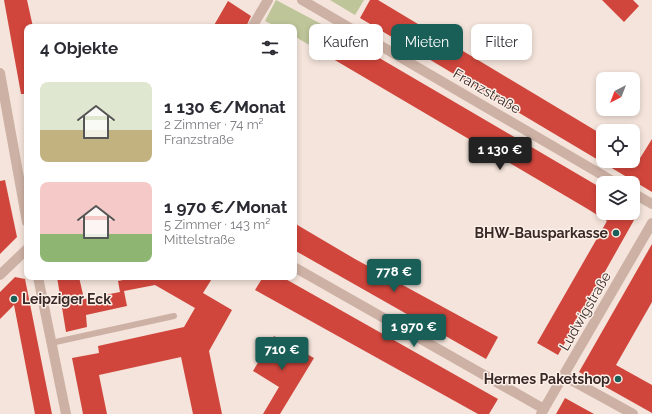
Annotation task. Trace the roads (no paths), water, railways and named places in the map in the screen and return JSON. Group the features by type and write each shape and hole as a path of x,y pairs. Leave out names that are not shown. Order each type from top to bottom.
{"street":[{"path":"254,24 268,0"},
{"name":"Franzstraße","path":"302,0 604,176"},
{"path":"0,73 24,205"},
{"path":"640,197 652,204"},
{"name":"Ludwigstraße","path":"542,411 564,376 652,223"},
{"path":"0,276 24,253"},
{"path":"297,269 542,411"},
{"path":"39,280 66,414"},
{"path":"564,376 633,414"}],"lane":[{"path":"52,343 174,316"}],"place":[{"name":"BHW-Bausparkasse","path":"616,233"},
{"name":"Leipziger Eck","path":"14,299"},
{"name":"Hermes Paketshop","path":"618,379"}]}
